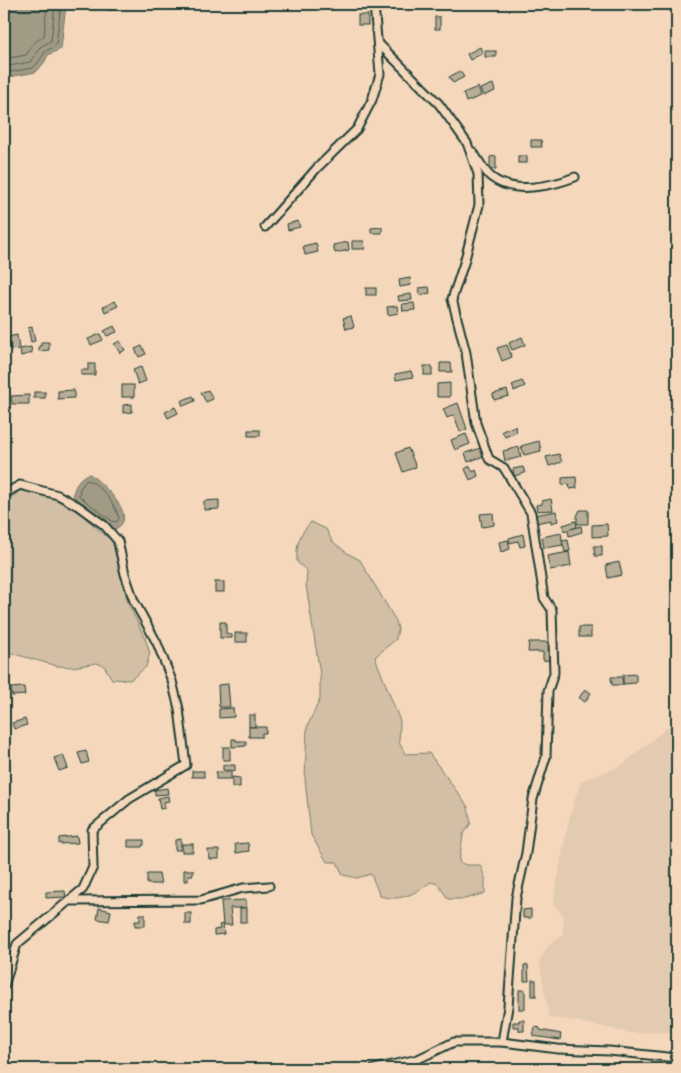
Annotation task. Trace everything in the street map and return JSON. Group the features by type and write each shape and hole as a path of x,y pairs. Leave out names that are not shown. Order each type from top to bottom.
{"street":[{"path":"265,228 317,168 357,129 372,100 380,74 374,4"},
{"path":"378,43 440,104 491,177 503,183 532,188 575,177"},
{"path":"467,143 478,174 479,205 464,263 452,299 466,353 476,423 489,459 504,468 531,513 544,598 552,610 554,656 554,673 548,691 546,757 533,799 526,853 516,898 508,1007 502,1042"},
{"path":"4,494 20,484 58,495 95,517 118,541 125,574 134,601 166,664 179,709 186,765 129,799 92,830 93,867 83,890 17,944 4,986"},
{"path":"71,901 200,900 243,888 269,886"},
{"path":"374,1069 418,1059 454,1042 502,1042 558,1049 609,1051 677,1058"}],"shaded area":[{"path":"21,489 68,503 112,541 128,603 150,653 146,667 130,680 112,679 104,666 97,663 73,667 57,666 4,651 4,501"},
{"path":"311,522 326,529 332,541 347,553 360,560 396,621 398,629 396,639 375,657 400,721 399,742 405,754 429,753 468,807 471,823 463,835 459,862 466,865 480,865 485,877 485,893 465,899 448,899 438,884 431,882 407,896 388,898 380,896 371,874 357,878 343,875 337,862 327,862 311,835 305,779 307,727 320,699 320,674 306,585 307,571 297,562 297,555 299,540"},
{"path":"677,719 677,1032 630,1033 569,1020 549,1018 539,961 550,943 562,936 564,917 553,904 570,814 581,781 621,766"}],"water":[{"path":"4,4 66,4 61,49 48,55 36,72 4,78"},
{"path":"90,474 110,492 121,509 124,517 122,524 115,529 75,499 73,494 77,484 83,477"}],"building":[{"path":"108,4 119,4 119,10 108,10"},
{"path":"358,15 368,15 368,25 358,25"},
{"path":"435,17 440,17 440,29 435,29"},
{"path":"480,47 483,53 470,60 467,54"},
{"path":"485,51 496,51 496,57 485,57"},
{"path":"460,71 464,77 453,83 449,77"},
{"path":"493,84 495,91 483,96 480,89"},
{"path":"478,87 481,96 466,102 463,93"},
{"path":"531,140 541,140 542,147 531,147"},
{"path":"496,156 496,169 490,169 490,157"},
{"path":"518,156 527,156 527,163 518,163"},
{"path":"298,221 300,227 288,230 287,224"},
{"path":"382,227 382,233 371,233 371,228"},
{"path":"352,241 364,241 365,249 352,249"},
{"path":"348,242 349,250 335,253 333,245"},
{"path":"316,243 318,252 305,255 303,246"},
{"path":"410,278 411,285 400,287 399,280"},
{"path":"429,287 430,293 420,295 419,288"},
{"path":"366,288 376,288 376,295 366,295"},
{"path":"411,294 412,300 399,301 398,296"},
{"path":"115,301 118,306 105,312 103,307"},
{"path":"414,303 415,310 403,311 402,304"},
{"path":"397,306 398,313 388,315 387,307"},
{"path":"351,316 354,327 346,329 343,318"},
{"path":"114,326 117,332 107,336 104,331"},
{"path":"32,327 35,341 31,342 28,328"},
{"path":"100,334 103,340 91,345 88,339"},
{"path":"17,335 19,349 11,350 8,337"},
{"path":"522,337 525,345 512,350 509,343"},
{"path":"120,341 125,350 120,353 114,344"},
{"path":"41,342 49,342 49,350 39,351"},
{"path":"507,345 512,357 502,361 497,348"},
{"path":"142,346 146,354 139,357 135,349"},
{"path":"31,347 32,353 21,356 20,349"},
{"path":"440,363 451,363 452,372 440,372"},
{"path":"88,364 95,364 95,375 81,375 81,370 88,370"},
{"path":"424,366 432,366 432,375 424,375"},
{"path":"141,367 146,381 138,384 133,370"},
{"path":"411,371 413,377 396,380 395,374"},
{"path":"522,381 525,386 514,391 512,385"},
{"path":"450,383 450,397 437,397 437,384"},
{"path":"122,385 134,385 134,397 122,397"},
{"path":"74,390 74,398 58,399 58,391"},
{"path":"208,390 213,399 206,402 201,393"},
{"path":"507,390 509,396 494,400 493,394"},
{"path":"34,392 45,392 45,398 34,398"},
{"path":"29,395 29,404 12,404 11,396"},
{"path":"193,396 195,401 183,406 181,401"},
{"path":"458,403 467,429 460,432 454,415 447,418 443,409"},
{"path":"132,404 132,412 123,413 123,405"},
{"path":"175,407 178,413 168,418 165,412"},
{"path":"515,426 517,432 505,437 502,431"},
{"path":"248,430 260,430 260,436 248,436"},
{"path":"466,434 470,444 455,450 451,440"},
{"path":"539,441 541,451 524,455 521,446"},
{"path":"519,447 521,457 505,461 503,451"},
{"path":"408,448 416,467 403,472 396,453"},
{"path":"481,448 484,456 468,462 465,453"},
{"path":"559,454 562,462 549,466 546,457"},
{"path":"470,466 473,472 476,470 478,476 470,480 465,469"},
{"path":"523,467 525,473 514,476 513,469"},
{"path":"576,477 577,488 570,489 569,484 562,485 562,478"},
{"path":"551,499 553,510 537,511 536,505"},
{"path":"219,500 219,509 204,510 204,501"},
{"path":"580,510 588,510 588,524 577,524 577,516"},
{"path":"556,511 558,521 551,523 551,520 536,523 535,515"},
{"path":"493,513 494,525 482,527 480,514"},
{"path":"576,521 577,527 564,531 563,525"},
{"path":"607,524 608,536 592,537 592,525"},
{"path":"581,526 582,532 569,536 568,530"},
{"path":"561,533 563,545 544,548 542,537"},
{"path":"523,534 525,546 520,547 518,541 510,543 509,538"},
{"path":"508,540 510,549 501,552 499,542"},
{"path":"568,540 570,551 565,552 562,541"},
{"path":"594,546 602,546 602,556 595,556"},
{"path":"569,552 571,566 550,570 547,556"},
{"path":"619,562 622,575 608,578 606,565"},
{"path":"215,582 224,582 224,592 215,592"},
{"path":"220,622 226,622 226,633 232,635 232,638 220,638"},
{"path":"579,627 591,627 591,637 579,637"},
{"path":"235,633 247,633 247,642 235,642"},
{"path":"529,642 552,642 553,661 543,660 543,652 528,652"},
{"path":"636,674 636,683 623,684 623,675"},
{"path":"611,677 622,677 623,685 612,685"},
{"path":"228,684 230,707 219,707 218,685"},
{"path":"24,687 25,695 12,696 11,688"},
{"path":"585,689 591,693 585,702 579,698"},
{"path":"233,708 234,717 219,718 219,709"},
{"path":"249,715 255,715 255,727 249,727"},
{"path":"25,719 27,725 14,729 12,723"},
{"path":"249,727 266,727 266,733 262,733 262,737 249,737"},
{"path":"232,739 246,741 246,746 232,747"},
{"path":"223,747 230,747 230,760 223,760"},
{"path":"86,751 89,762 82,764 78,753"},
{"path":"63,755 68,768 59,771 54,758"},
{"path":"223,765 235,765 235,771 223,770"},
{"path":"192,771 204,771 204,777 192,777"},
{"path":"216,772 231,772 231,779 216,779"},
{"path":"232,777 240,778 240,787 232,787"},
{"path":"167,788 168,794 155,795 155,790"},
{"path":"168,796 169,801 164,802 165,808 160,809 158,798"},
{"path":"77,836 78,843 59,844 59,838"},
{"path":"181,839 181,850 175,850 175,840"},
{"path":"128,840 144,840 144,845 142,847 128,847"},
{"path":"248,843 249,851 236,853 235,844"},
{"path":"182,844 193,844 193,852 182,852"},
{"path":"208,850 219,850 219,859 209,859"},
{"path":"184,870 193,870 193,875 188,875 188,881 184,881"},
{"path":"147,874 159,874 161,884 147,884"},
{"path":"65,891 66,897 46,898 46,892"},
{"path":"246,900 246,908 230,908 232,925 223,925 221,901"},
{"path":"99,908 111,911 109,921 97,919"},
{"path":"240,908 247,908 247,922 240,922"},
{"path":"531,909 531,918 523,918 523,910"},
{"path":"185,913 191,913 191,924 185,924"},
{"path":"140,914 145,914 145,926 135,926 135,921 140,921"},
{"path":"223,924 224,934 214,935 214,930 220,929 219,925"},
{"path":"524,965 528,965 529,981 524,981"},
{"path":"532,980 536,980 536,996 532,996"},
{"path":"519,990 525,990 525,1009 519,1009"},
{"path":"519,1020 524,1020 524,1031 519,1031 519,1027 513,1027 513,1022 519,1022"},
{"path":"535,1027 540,1028 540,1030 561,1034 560,1040 533,1036"}]}
